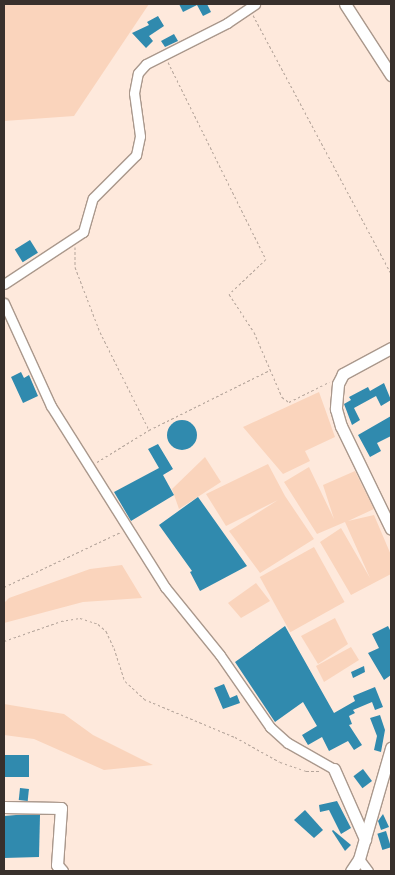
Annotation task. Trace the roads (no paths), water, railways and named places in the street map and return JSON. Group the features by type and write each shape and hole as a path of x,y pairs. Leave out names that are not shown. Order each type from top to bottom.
{"street":[{"path":"345,4 391,75"},
{"path":"4,284 83,232 93,198 136,155 140,136 135,113 135,82 146,64 226,24 252,5"},
{"path":"4,304 51,406 91,465 165,587 220,655 270,727 288,743 334,769 365,839"},
{"path":"391,348 352,368 338,384 336,409 341,426 391,529"},
{"path":"351,871 359,859 391,748"},
{"path":"4,807 61,808 57,865 62,871"},
{"path":"359,859 368,871"}]}
